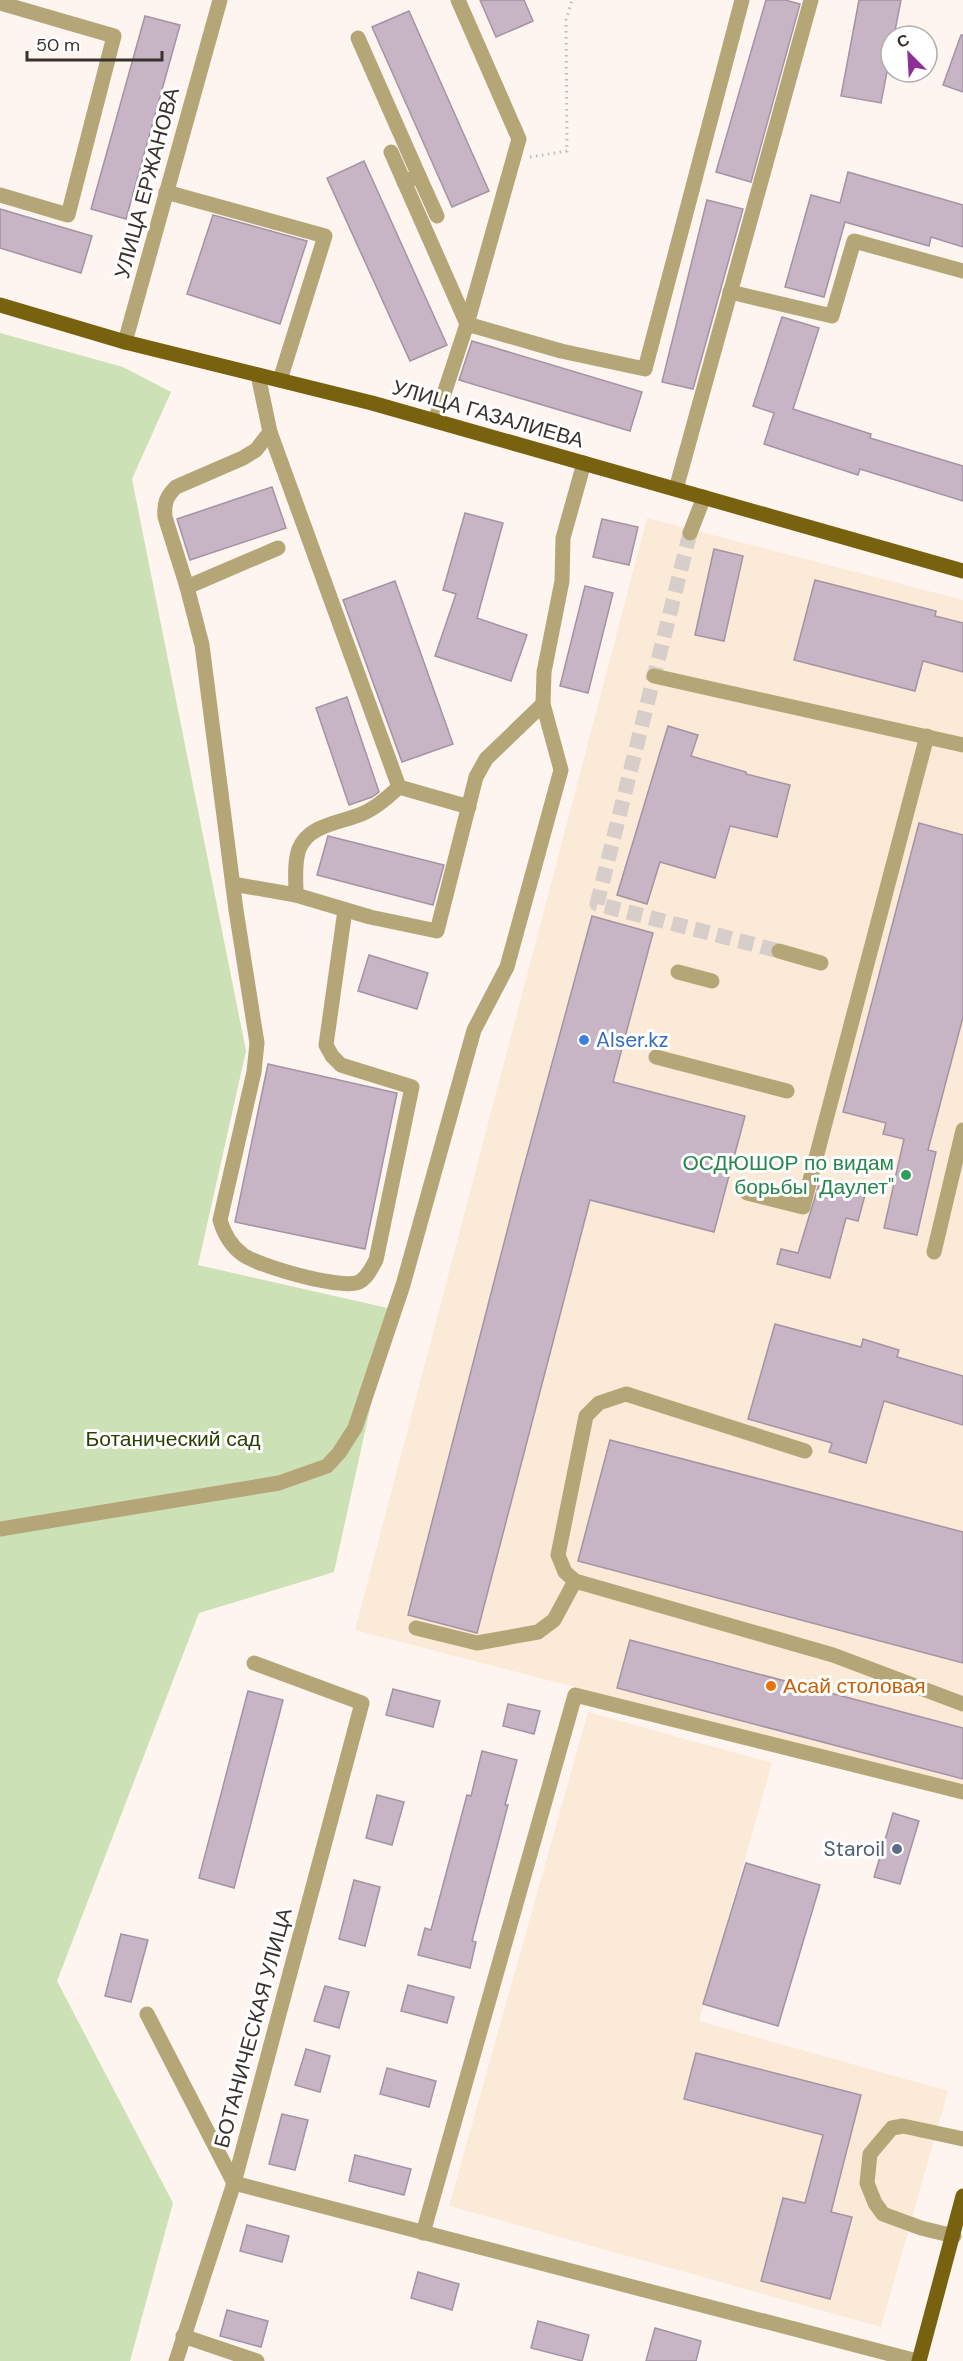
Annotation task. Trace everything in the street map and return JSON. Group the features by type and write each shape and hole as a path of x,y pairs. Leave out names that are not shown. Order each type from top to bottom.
{"main road":[{"name":"УЛИЦА ГАЗАЛИЕВА","path":"0,305 125,342 435,421 963,571"},
{"path":"918,2361 954,2236 963,2196"}],"street":[{"name":"УЛИЦА ЕРЖАНОВА","path":"125,342 220,0"},
{"path":"435,421 467,324 519,139 458,0"},
{"path":"467,324 561,351 645,369 741,0"},
{"path":"676,489 811,0"},
{"path":"0,3 114,36 68,215 0,195"},
{"path":"358,38 437,216"},
{"path":"391,152 467,324"},
{"path":"404,182 419,176"},
{"path":"166,192 325,236 280,380"},
{"path":"730,292 832,316 854,241 963,271"},
{"path":"258,375 270,432 399,787"},
{"path":"270,432 256,450 243,458 176,487 167,495 164,505 165,517 188,587 202,645 233,884 257,1043 254,1072 220,1220 230,1243 243,1256 267,1266 317,1280 343,1284 357,1283 367,1276 376,1260 412,1087 341,1065 326,1045 345,910"},
{"path":"0,1528 279,1483 327,1466 339,1453 355,1428 403,1285 474,1030 507,967 561,770 543,704 544,672 562,581 563,538 584,463"},
{"path":"690,533 704,497"},
{"path":"188,587 278,548"},
{"path":"654,676 963,745"},
{"path":"233,884 296,895 345,910 437,931 476,777 486,759 543,704"},
{"path":"747,1193 803,1208 927,736"},
{"path":"399,787 469,807"},
{"path":"296,895 296,866 298,851 303,842 320,829 367,812 399,787"},
{"path":"778,951 821,963"},
{"path":"678,972 712,981"},
{"path":"656,1057 787,1091"},
{"path":"934,1252 963,1130"},
{"path":"805,1451 626,1394 599,1403 586,1416 558,1555 565,1572 574,1581 832,1655 963,1704"},
{"path":"416,1628 477,1643 538,1632 554,1620 574,1581"},
{"name":"БОТАНИЧЕСКАЯ УЛИЦА","path":"176,2361 234,2183 362,1703 254,1663"},
{"path":"423,2233 575,1695 963,1792"},
{"path":"147,2014 234,2183 918,2361"},
{"path":"954,2236 921,2228 883,2214 875,2203 867,2183 870,2154 892,2128 903,2126 963,2139"},
{"path":"183,2337 257,2361"}],"path":[{"path":"513,160 567,151 566,20 572,0"}],"shaded area":[{"path":"647,518 963,600 963,1788 355,1630"},
{"path":"588,1712 772,1763 699,2021 948,2091 881,2327 449,2206"}],"green space":[{"name":"Ботанический сад","path":"0,333 123,367 171,392 132,479 246,1051 198,1265 392,1309 334,1572 199,1613 57,1981 173,2203 130,2361 0,2361"}],"building":[{"path":"480,0 524,0 533,21 496,37"},
{"path":"766,0 785,0 800,4 751,182 716,172"},
{"path":"859,0 901,0 896,24 879,24 879,84 885,84 881,103 841,96"},
{"path":"409,11 489,191 452,207 372,27"},
{"path":"145,16 180,25 126,219 91,209"},
{"path":"961,35 963,35 963,92 943,85"},
{"path":"364,161 447,345 410,361 327,178"},
{"path":"848,172 963,205 963,247 931,237 929,246 845,222 824,297 785,287 811,195 840,203"},
{"path":"707,200 743,209 693,389 662,382"},
{"path":"0,209 92,236 81,273 0,248"},
{"path":"213,215 307,241 280,324 187,294"},
{"path":"782,317 819,328 793,409 871,434 870,438 963,466 963,501 860,469 858,475 764,444 774,413 753,406"},
{"path":"472,341 642,392 630,431 459,380"},
{"path":"272,487 286,528 190,560 177,519"},
{"path":"465,513 503,523 477,618 527,635 511,681 435,656 456,594 443,590"},
{"path":"602,519 638,527 629,565 593,557"},
{"path":"714,549 743,556 724,641 695,635"},
{"path":"815,580 936,611 935,616 963,623 963,672 923,661 915,691 794,660"},
{"path":"395,581 453,744 402,762 343,600"},
{"path":"585,586 613,593 588,693 560,686"},
{"path":"347,697 379,792 372,797 349,805 316,708"},
{"path":"668,726 698,735 691,756 746,772 746,774 790,785 777,837 730,826 715,878 660,862 647,904 617,895"},
{"path":"919,823 963,835 963,1017 928,1150 936,1152 917,1235 884,1228 904,1139 883,1134 886,1123 843,1112"},
{"path":"328,836 444,865 433,905 317,875"},
{"path":"592,916 653,933 613,1082 745,1116 714,1232 590,1200 477,1633 408,1615 520,1181"},
{"path":"369,955 428,973 417,1009 358,991"},
{"path":"268,1064 397,1093 365,1249 235,1222"},
{"path":"819,1184 865,1195 858,1221 846,1218 830,1278 777,1264 781,1249 798,1253"},
{"path":"775,1324 861,1347 863,1339 899,1350 897,1357 963,1376 963,1425 884,1401 866,1463 829,1452 832,1443 748,1419"},
{"path":"610,1440 963,1532 963,1663 578,1561"},
{"path":"630,1640 963,1728 963,1779 617,1688"},
{"path":"393,1689 440,1701 433,1727 386,1715"},
{"path":"248,1691 283,1700 234,1888 199,1878"},
{"path":"508,1704 540,1711 534,1734 503,1726"},
{"path":"482,1751 517,1760 505,1805 508,1805 472,1941 476,1942 470,1968 418,1955 425,1928 431,1930 467,1795 471,1796"},
{"path":"377,1795 404,1802 392,1845 366,1838"},
{"path":"893,1813 919,1821 900,1884 874,1877"},
{"path":"746,1863 820,1885 778,2026 703,2004"},
{"path":"354,1880 380,1887 365,1946 339,1939"},
{"path":"121,1934 148,1940 131,2002 105,1996"},
{"path":"408,1985 454,1997 447,2023 401,2011"},
{"path":"325,1986 349,1992 339,2028 314,2021"},
{"path":"306,2049 330,2056 320,2092 295,2085"},
{"path":"696,2053 861,2095 831,2212 852,2217 830,2299 761,2281 783,2198 805,2203 823,2135 684,2099"},
{"path":"387,2068 436,2081 429,2107 380,2094"},
{"path":"282,2114 308,2120 295,2170 269,2164"},
{"path":"355,2155 411,2169 404,2195 349,2181"},
{"path":"247,2225 289,2236 282,2262 240,2251"},
{"path":"418,2272 459,2284 452,2310 411,2298"},
{"path":"227,2310 268,2321 261,2347 220,2336"},
{"path":"538,2321 589,2335 582,2361 531,2348"},
{"path":"655,2328 701,2341 696,2361 646,2361"}],"tunnel":[{"path":"690,533 597,904 779,951"}],"place":[{"name":"Alser.kz","path":"584,1040"},
{"name":"ОСДЮШОР по видам борьбы \"Даулет\"","path":"906,1175"},
{"name":"Асай столовая","path":"771,1686"},
{"name":"Staroil","path":"897,1849"}]}
